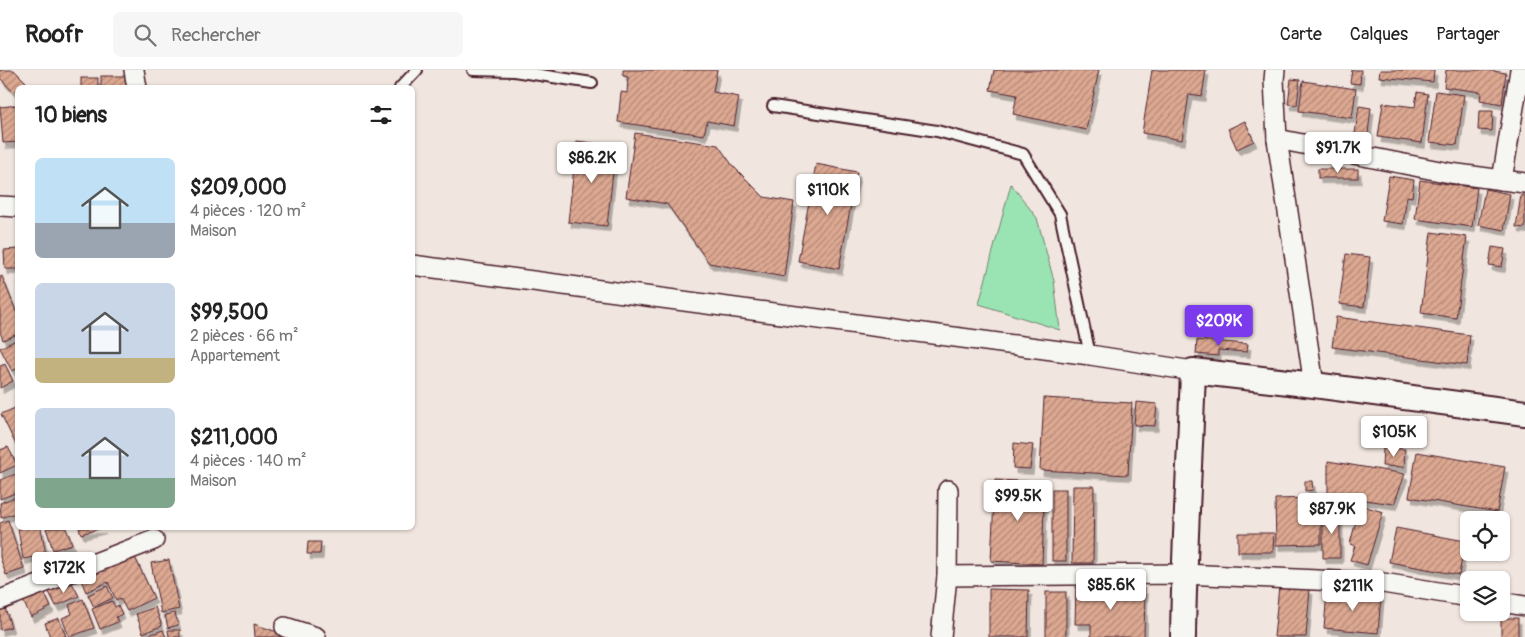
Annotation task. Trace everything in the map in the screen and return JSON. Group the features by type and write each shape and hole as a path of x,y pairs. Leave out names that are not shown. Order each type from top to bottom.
{"street":[{"path":"134,70 136,85"},
{"path":"1276,70 1274,80 1277,139 1314,385"},
{"path":"1502,180 1520,70"},
{"path":"1277,139 1450,173 1525,183"},
{"path":"0,206 15,206"},
{"path":"415,265 1090,355 1194,371 1525,413"},
{"path":"1183,637 1184,574 1194,371"},
{"path":"941,637 947,576 948,490"},
{"path":"0,600 154,540"},
{"path":"947,576 1184,574 1383,583 1460,596"},
{"path":"1510,604 1525,606"},
{"path":"285,627 316,637"}],"lane":[{"path":"403,85 417,70"},
{"path":"473,70 514,71 592,83"},
{"path":"773,106 937,131 1023,154 1060,214 1090,355"}],"green space":[{"path":"1011,184 1037,218 1054,281 1060,330 979,304"}],"building":[{"path":"0,70 14,70 26,82 22,85 15,85 14,93 0,78"},
{"path":"623,70 717,70 713,92 739,97 734,126 707,121 704,135 618,122 621,92 627,93 628,77 623,76"},
{"path":"994,70 1099,70 1086,130 1013,114 1017,95 990,90"},
{"path":"1152,70 1206,70 1202,96 1189,94 1182,140 1142,133"},
{"path":"1352,70 1361,70 1360,84 1350,83"},
{"path":"1380,70 1434,70 1433,82 1379,77"},
{"path":"1446,70 1487,70 1506,73 1502,104 1480,100 1481,92 1444,87"},
{"path":"101,76 131,76 131,85 101,85"},
{"path":"81,78 98,78 98,85 81,85"},
{"path":"1291,79 1300,80 1297,105 1288,104"},
{"path":"1303,81 1356,89 1352,118 1299,111"},
{"path":"1436,91 1464,95 1457,145 1429,142"},
{"path":"1417,92 1428,94 1422,143 1378,137 1383,103 1415,107"},
{"path":"15,105 15,142 3,143 0,107"},
{"path":"1359,106 1371,108 1367,142 1354,140"},
{"path":"1479,111 1493,111 1492,131 1478,130"},
{"path":"1245,121 1254,141 1237,149 1228,129"},
{"path":"635,133 718,145 733,166 764,197 794,202 784,277 709,263 667,204 626,197"},
{"path":"577,141 616,146 607,226 568,222"},
{"path":"816,164 857,172 839,269 798,261"},
{"path":"1318,169 1358,169 1358,178 1318,178"},
{"path":"1389,176 1414,180 1412,197 1407,196 1403,224 1382,221"},
{"path":"1420,180 1477,188 1472,227 1415,219"},
{"path":"1485,189 1510,194 1504,230 1478,225"},
{"path":"1521,195 1525,195 1525,228 1516,227"},
{"path":"1431,232 1467,237 1456,318 1421,313"},
{"path":"1492,247 1505,249 1502,267 1489,265"},
{"path":"15,249 15,269 5,269 4,250"},
{"path":"1346,254 1370,257 1364,307 1339,304"},
{"path":"2,276 15,308 15,335 3,340 0,332 0,277"},
{"path":"1336,317 1470,335 1467,365 1332,347"},
{"path":"15,340 15,370 12,371 0,348"},
{"path":"1197,340 1248,344 1247,352 1218,350 1218,356 1196,354"},
{"path":"5,364 13,381 0,388 0,366"},
{"path":"1044,398 1132,403 1128,475 1040,470"},
{"path":"1136,402 1157,404 1155,426 1134,425"},
{"path":"15,408 15,443 1,414"},
{"path":"1014,443 1033,445 1030,469 1013,468"},
{"path":"8,447 15,461 15,466 0,473 0,450"},
{"path":"1383,448 1405,449 1404,467 1382,466"},
{"path":"1417,452 1505,467 1497,511 1409,497"},
{"path":"1328,461 1405,474 1394,504 1328,495"},
{"path":"15,474 15,493 0,499 0,480"},
{"path":"995,480 1045,482 1042,564 991,561"},
{"path":"1305,481 1312,481 1313,490 1305,491"},
{"path":"1073,486 1094,486 1093,563 1072,563"},
{"path":"1052,489 1066,489 1066,561 1052,561"},
{"path":"15,497 15,513 1,518 0,503"},
{"path":"1313,498 1313,512 1321,512 1321,544 1276,545 1275,499"},
{"path":"1360,505 1383,512 1367,565 1350,560 1355,546 1350,544"},
{"path":"1340,511 1340,558 1323,558 1323,512"},
{"path":"8,520 24,569 6,575 0,557 0,523"},
{"path":"1396,528 1460,540 1461,561 1459,575 1389,562"},
{"path":"18,530 41,530 46,555 23,559"},
{"path":"47,530 67,530 72,544 53,550"},
{"path":"80,530 96,530 81,534"},
{"path":"1238,533 1274,533 1273,552 1238,552"},
{"path":"308,542 321,542 320,554 307,554"},
{"path":"134,555 154,598 127,611 120,598 116,600 108,582 86,592 81,580"},
{"path":"169,560 179,609 161,613 151,563"},
{"path":"71,581 79,596 56,606 49,592"},
{"path":"107,586 113,598 94,607 88,595"},
{"path":"1279,586 1310,589 1306,637 1274,637"},
{"path":"1076,587 1145,589 1144,637 1091,637 1091,624 1075,624"},
{"path":"989,589 1029,590 1028,637 989,637"},
{"path":"44,592 51,607 31,617 23,601"},
{"path":"1046,592 1066,592 1066,637 1046,637"},
{"path":"1327,592 1381,596 1378,633 1324,628"},
{"path":"83,599 94,628 69,637 62,618 72,614 69,605"},
{"path":"112,601 115,607 118,605 122,614 116,617 118,622 100,629 92,609"},
{"path":"155,607 162,626 143,633 136,614"},
{"path":"5,608 11,627 0,630 0,609"},
{"path":"175,613 178,625 168,628 165,615"},
{"path":"59,618 66,637 50,637 45,623"},
{"path":"1510,618 1518,618 1518,637 1501,637 1501,621 1510,621"},
{"path":"254,624 289,636 289,637 255,637"},
{"path":"163,630 166,637 146,637 146,636"},
{"path":"168,630 180,630 180,637 169,637"}]}
